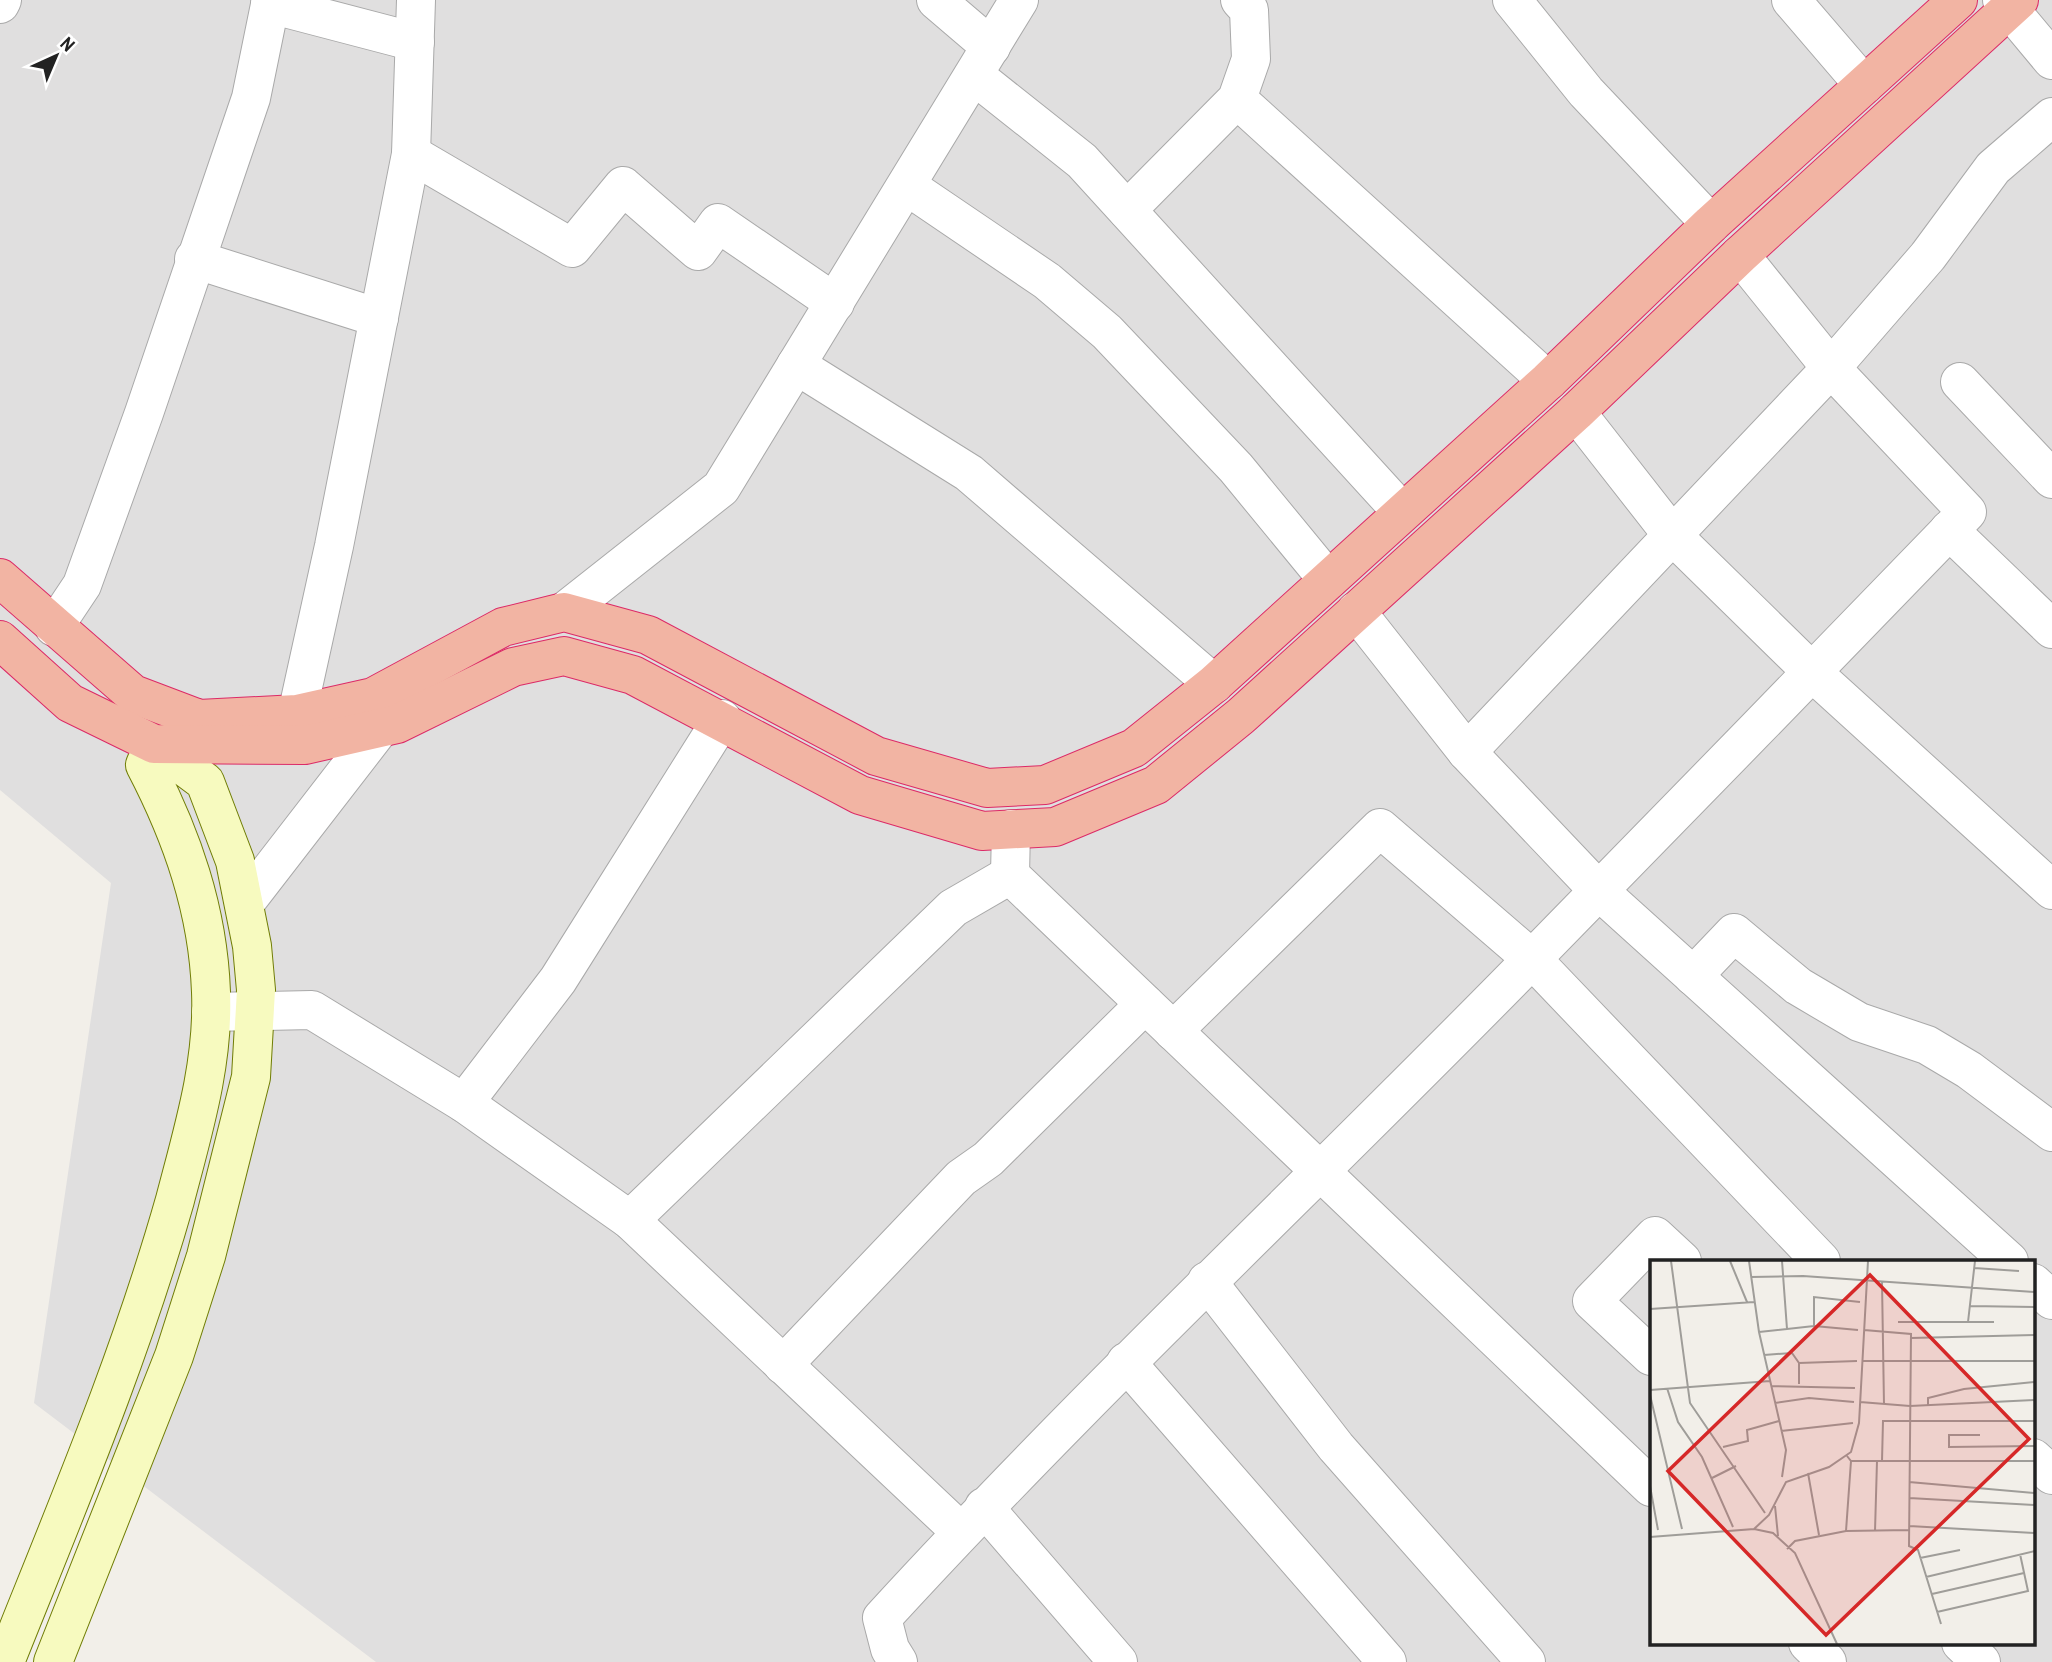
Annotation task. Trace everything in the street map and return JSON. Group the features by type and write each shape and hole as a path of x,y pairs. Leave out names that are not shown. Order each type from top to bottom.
{"highway":[{"path":"0,578 133,694 199,719 297,714 373,697 503,627 564,612 648,635 876,756 986,788 1045,785 1135,748 1214,684 1548,382 1711,224 1958,0"},
{"path":"0,640 70,703 154,744 305,745 397,724 513,667 564,656 634,675 722,719 860,795 982,831 1055,827 1156,785 1241,716 1576,412 2011,3"}],"main road":[{"path":"5,1662 96,1437 147,1292 187,1156 207,1070 211,1012 208,951 192,874 174,825 145,765 154,744 205,782 235,861 252,946 256,1011 251,1077 206,1256 174,1356 138,1454 53,1662"}],"street":[{"path":"297,714 411,154 416,0"},
{"path":"936,0 983,62 1127,210 1402,512"},
{"path":"564,612 721,488 1019,0"},
{"path":"1127,210 1237,99 1251,59 1249,10 1240,0"},
{"path":"1512,0 1586,92 1711,224"},
{"path":"1791,0 1864,85"},
{"path":"54,627 82,585 251,98 271,2 415,42"},
{"path":"2011,3 2052,60"},
{"path":"1237,99 1548,382"},
{"path":"1467,752 1831,368 1928,256 1993,168 2052,117"},
{"path":"411,154 572,248 623,186 698,251 719,223 835,303"},
{"path":"907,186 1047,281 1107,332 1236,468 1328,580"},
{"path":"898,1662 890,1649 882,1618 972,1520 1126,1362 1532,959 1967,512 1831,368 1740,255"},
{"path":"194,259 379,318"},
{"path":"796,365 968,473 1214,684"},
{"path":"1960,382 2052,479"},
{"path":"1576,412 1673,537 1813,673 2052,890"},
{"path":"1949,530 2052,629"},
{"path":"1356,611 1467,752 1598,890 2008,1260"},
{"path":"464,1103 558,980 722,719"},
{"path":"245,903 381,727"},
{"path":"1173,1031 1380,828 1532,959 1820,1260"},
{"path":"1011,829 1010,875 1650,1486"},
{"path":"630,1220 953,908 1010,875"},
{"path":"1693,976 1734,933 1798,986 1859,1022 1927,1045 1969,1070 2052,1132"},
{"path":"783,1364 961,1178 988,1159 1145,1004"},
{"path":"211,1012 312,1010 464,1103 630,1220 783,1364 972,1520 1118,1662"},
{"path":"1650,1355 1592,1301 1655,1236 1681,1260"},
{"path":"1207,1282 1336,1447 1526,1662"},
{"path":"2035,1285 2052,1300"},
{"path":"1126,1362 1387,1662"},
{"path":"2035,1460 2052,1475"},
{"path":"1809,1644 1827,1662"},
{"path":"1962,1644 1981,1662"}],"shaded area":[{"path":"0,0 2052,0 2052,1662 376,1662 34,1403 111,883 0,790"}]}
